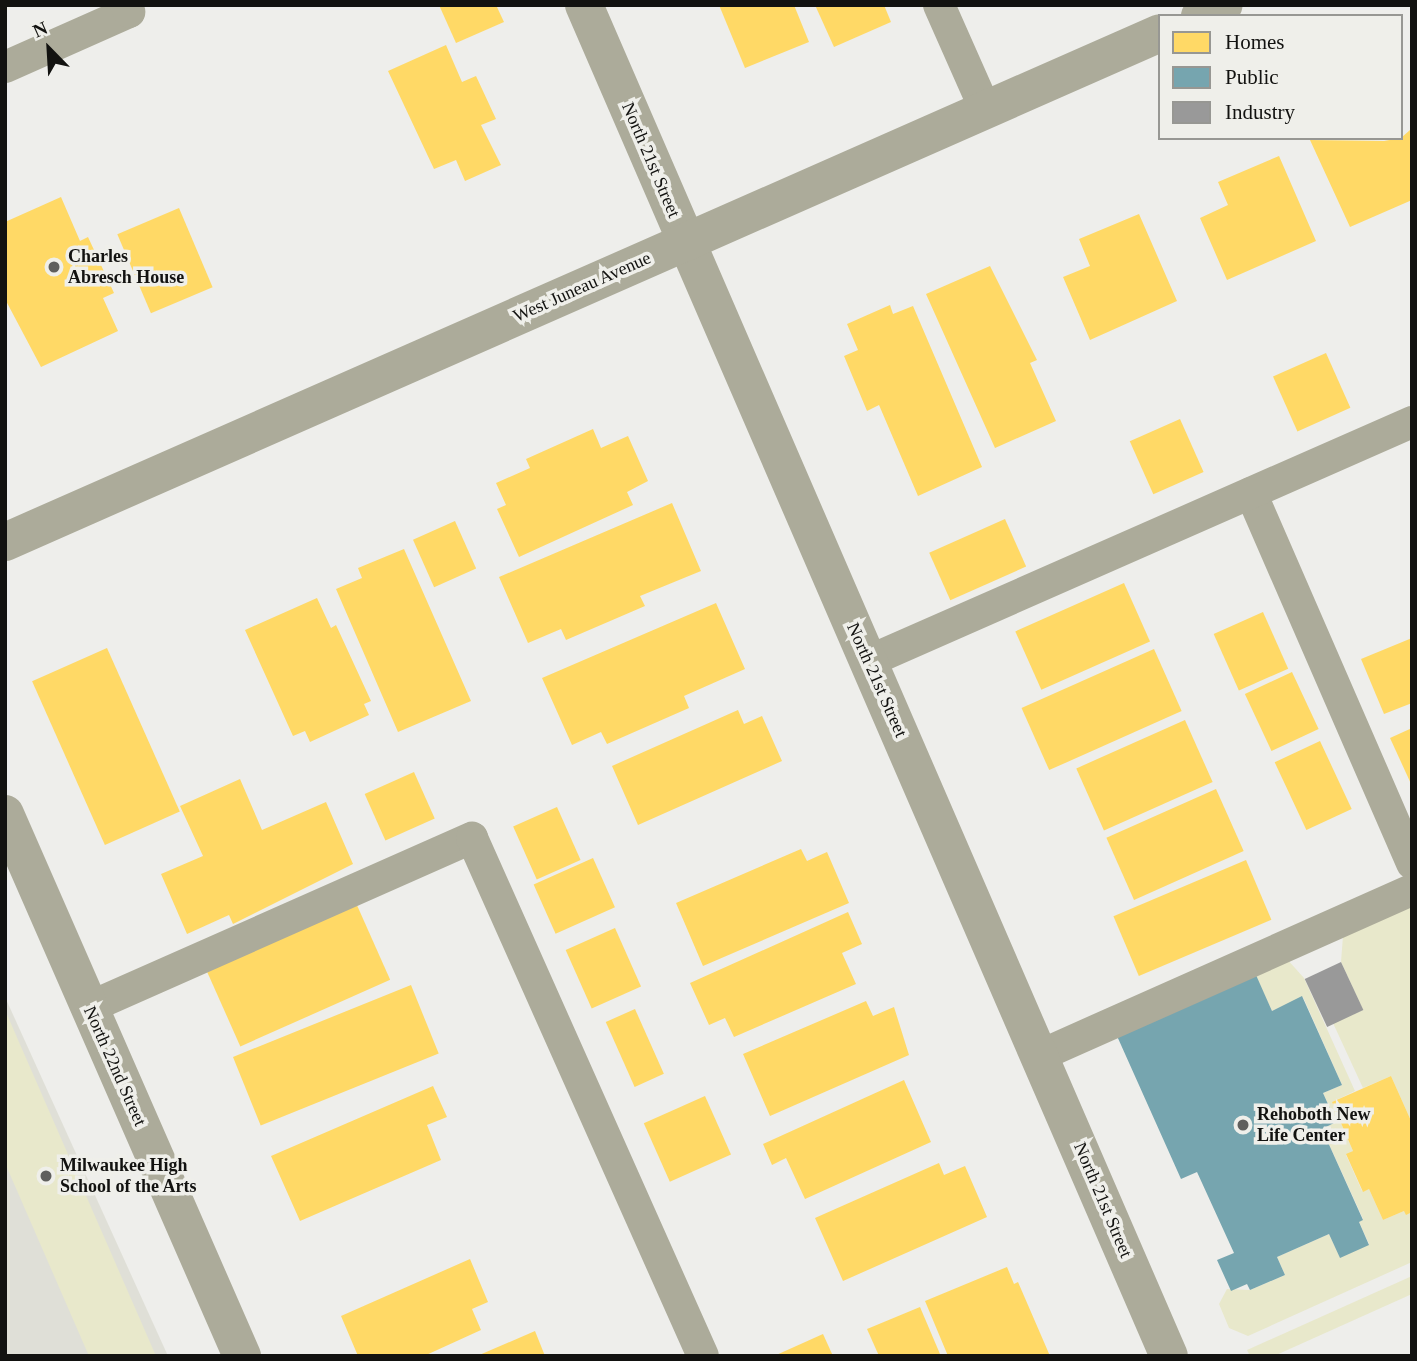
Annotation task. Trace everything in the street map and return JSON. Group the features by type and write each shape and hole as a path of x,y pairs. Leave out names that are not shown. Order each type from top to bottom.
{"street":[{"name":"North 21st Street","path":"584,5 1041,1055 1169,1356"},
{"path":"1204,14 1224,5"},
{"name":"West Juneau Avenue","path":"5,542 1158,34"},
{"name":"North 22nd Street","path":"5,814 242,1356"}],"lane":[{"path":"5,67 129,12 126,5"},
{"path":"939,5 985,109"},
{"path":"869,661 1412,422"},
{"path":"1251,493 1412,864"},
{"path":"90,1007 472,838 703,1356"},
{"path":"1041,1055 1412,890"}],"shaded area":[{"name":"Milwaukee High School of the Arts","path":"5,997 168,1356 5,1356"}],"green space":[{"path":"1412,904 1412,1123 1391,1076 1363,1088 1333,1023 1363,1010 1341,962 1343,936"},
{"path":"1286,958 1304,978 1355,1091 1332,1102 1353,1151 1346,1155 1362,1191 1369,1189 1383,1220 1404,1211 1412,1212 1412,1262 1248,1336 1229,1328 1219,1304 1227,1289 1250,1290 1285,1275 1277,1257 1329,1234 1340,1257 1369,1244 1359,1222 1363,1219 1322,1129 1336,1122 1323,1093 1342,1085 1303,997 1272,1011 1255,975"},
{"name":"Milwaukee High School of the Arts","path":"5,1010 156,1356 89,1356 5,1163"},
{"path":"1412,1276 1412,1294 1274,1356 1250,1356 1247,1350"}],"building: Homes":[{"path":"439,5 496,5 504,22 456,43"},
{"path":"719,5 794,5 809,42 745,68"},
{"path":"815,5 884,5 891,22 834,47"},
{"path":"446,45 462,82 476,76 496,119 481,125 501,165 465,181 456,160 434,169 388,71"},
{"path":"1410,130 1412,200 1350,227 1310,140 1384,141 1403,140 1403,136"},
{"path":"1279,156 1316,241 1227,280 1200,218 1228,205 1218,182"},
{"name":"Charles Abresch House","path":"61,197 80,241 88,237 114,293 103,298 118,331 41,367 5,299 5,222"},
{"path":"179,208 213,287 151,313 117,234"},
{"path":"1139,214 1177,301 1090,340 1063,277 1090,266 1079,239"},
{"path":"990,266 1037,360 1030,363 1056,421 995,448 926,294"},
{"path":"890,305 893,314 913,306 982,467 918,496 879,405 867,411 844,356 858,350 847,324"},
{"path":"1326,353 1350,408 1297,431 1273,377"},
{"path":"1180,419 1204,472 1153,494 1130,441"},
{"path":"593,429 601,448 628,436 648,481 627,492 633,505 519,557 497,509 506,505 496,483 530,468 526,459"},
{"path":"672,503 701,571 640,596 645,606 566,640 561,629 528,643 499,577"},
{"path":"1005,519 1026,567 950,600 929,553"},
{"path":"455,521 476,569 434,587 413,540"},
{"path":"404,549 471,701 398,732 336,589 362,578 358,568"},
{"path":"1124,583 1150,641 1041,690 1015,631"},
{"path":"317,598 331,628 336,625 371,701 364,704 369,715 310,742 305,731 293,736 245,630"},
{"path":"716,603 745,669 684,696 689,708 607,744 601,732 572,745 542,678"},
{"path":"1263,612 1288,669 1239,691 1214,634"},
{"path":"1412,638 1412,703 1384,714 1361,659"},
{"path":"107,648 180,812 105,845 32,681"},
{"path":"1154,649 1182,711 1049,770 1022,708"},
{"path":"1292,672 1319,729 1271,751 1245,694"},
{"path":"738,710 744,724 762,716 782,761 638,825 612,766"},
{"path":"1185,720 1213,782 1104,831 1076,768"},
{"path":"1412,728 1412,786 1390,738"},
{"path":"1320,741 1352,809 1306,830 1275,762"},
{"path":"414,772 435,819 385,841 365,794"},
{"path":"240,779 262,830 326,802 353,864 233,924 229,915 187,934 161,874 203,856 180,806"},
{"path":"1216,789 1244,851 1134,900 1106,838"},
{"path":"557,807 581,860 537,880 513,827"},
{"path":"801,849 807,861 827,852 849,903 703,966 676,903"},
{"path":"593,858 615,907 556,934 534,884"},
{"path":"1246,860 1271,920 1139,976 1113,916"},
{"path":"356,903 390,980 240,1046 206,970"},
{"path":"848,912 862,944 842,953 856,984 734,1037 725,1018 709,1025 690,983"},
{"path":"615,928 641,986 592,1008 566,950"},
{"path":"411,985 439,1054 261,1126 233,1057"},
{"path":"866,1001 873,1016 894,1007 909,1055 770,1116 743,1054"},
{"path":"635,1009 664,1074 635,1087 606,1022"},
{"path":"1391,1076 1412,1123 1412,1212 1406,1215 1404,1211 1383,1220 1369,1189 1363,1192 1346,1154 1353,1151 1332,1102"},
{"path":"904,1080 931,1142 805,1199 786,1158 772,1165 763,1144"},
{"path":"433,1086 447,1117 427,1125 441,1160 300,1221 271,1156"},
{"path":"705,1096 731,1154 670,1182 644,1123"},
{"path":"939,1163 944,1175 965,1166 987,1217 843,1281 815,1218"},
{"path":"470,1259 488,1302 472,1309 481,1330 424,1356 358,1356 341,1316"},
{"path":"1007,1267 1014,1284 1018,1282 1050,1356 948,1356 925,1301"},
{"path":"920,1307 940,1354 879,1356 867,1329"},
{"path":"535,1331 545,1356 477,1356"},
{"path":"823,1334 833,1356 774,1356"}],"building: Public":[{"name":"Rehoboth New Life Center","path":"1252,966 1272,1011 1302,996 1342,1085 1323,1093 1336,1122 1322,1129 1363,1220 1359,1222 1369,1245 1340,1258 1329,1234 1277,1257 1285,1275 1250,1290 1247,1284 1231,1291 1217,1260 1234,1253 1197,1172 1181,1179 1117,1036"}],"building: Industry":[{"path":"1341,962 1363,1010 1327,1027 1305,979"}],"place":[{"name":"Charles Abresch House","path":"54,267"},
{"name":"Rehoboth New Life Center","path":"1243,1125"},
{"name":"Milwaukee High School of the Arts","path":"46,1176"}]}
